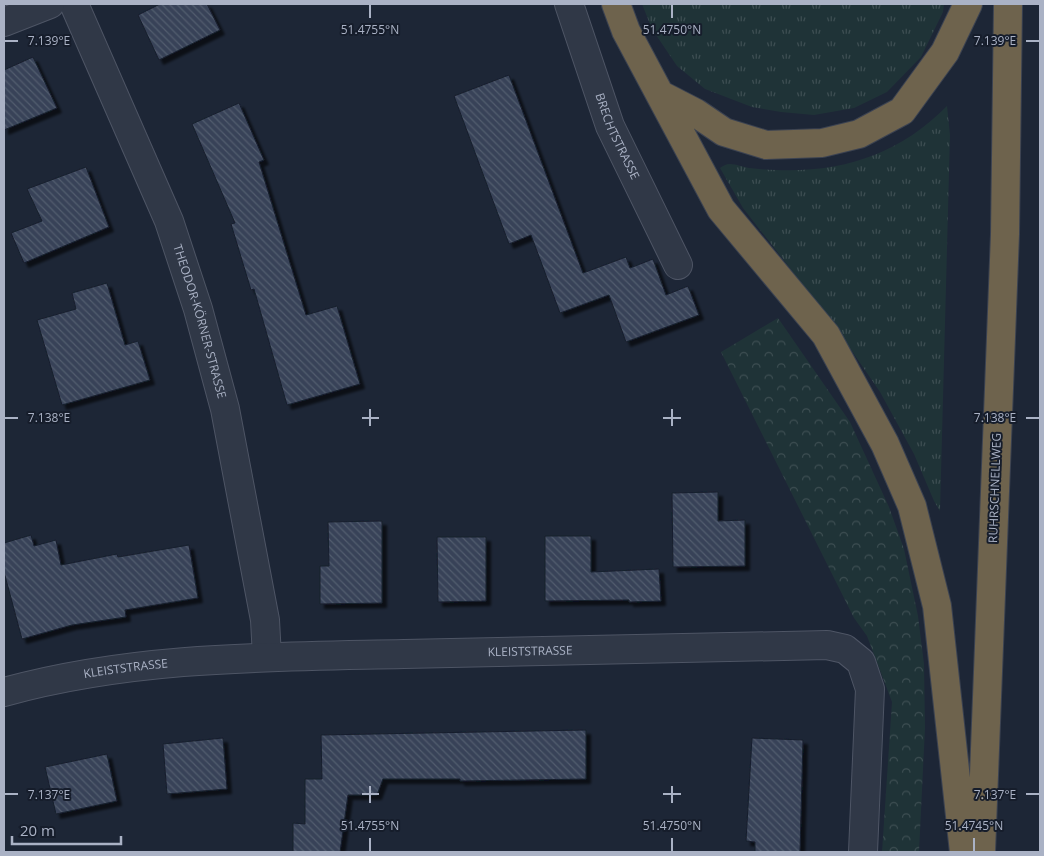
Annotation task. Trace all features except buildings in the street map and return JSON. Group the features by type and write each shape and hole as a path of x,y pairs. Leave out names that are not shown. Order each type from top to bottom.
{"highway":[{"path":"616,4 626,31 721,209 826,335 885,444 912,506 938,606 964,852"},
{"path":"661,95 696,113 724,132 766,145 822,143 859,134 902,110 945,52 968,4"},
{"name":"RUHRSCHNELLWEG","path":"980,852 1005,234 1008,4"}],"street":[{"path":"4,22 50,4"},
{"name":"THEODOR-KÖRNER-STRASSE","path":"74,4 169,221 198,309 225,409 265,620 267,657"},
{"name":"BRECHTSTRASSE","path":"569,4 610,126 678,265"},
{"name":"KLEISTSTRASSE","path":"4,692 68,677 168,662 267,657 817,646 845,649 862,662 870,689 864,852"}],"green space":[{"path":"642,4 944,4 943,12 921,57 887,92 854,108 814,115 752,107 705,89 677,66 652,29"},
{"path":"947,106 950,135 940,511 914,454 880,392 832,322 743,208 720,168 735,164 749,168 800,170 847,164 890,148 910,137"},
{"path":"778,318 850,422 889,507 904,549 918,616 924,664 925,728 919,852 882,852 892,702 867,636 854,618 721,352"}]}
